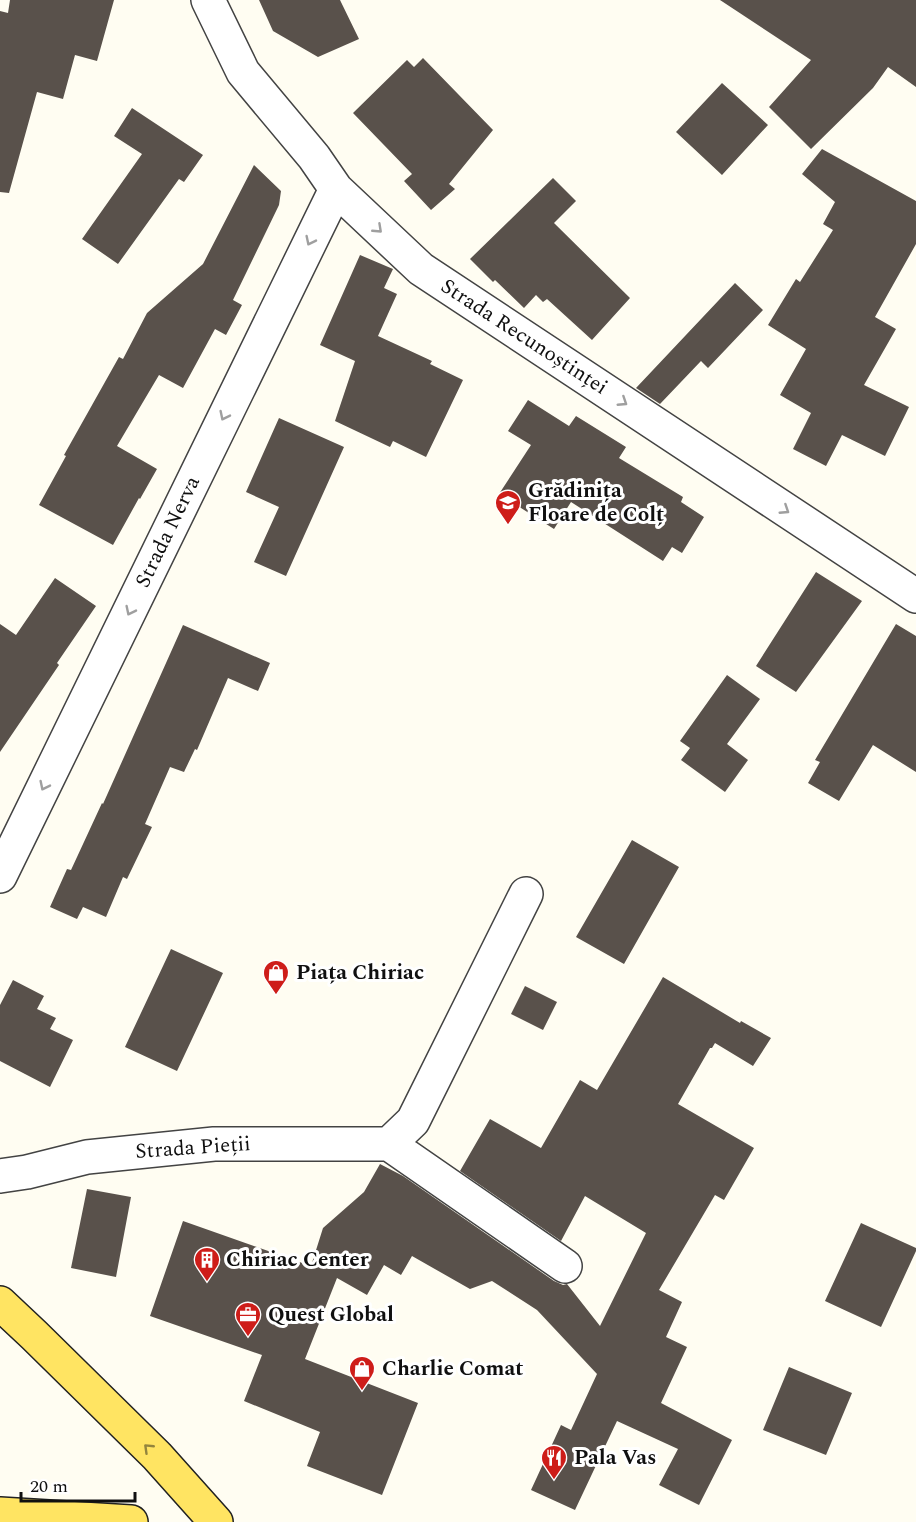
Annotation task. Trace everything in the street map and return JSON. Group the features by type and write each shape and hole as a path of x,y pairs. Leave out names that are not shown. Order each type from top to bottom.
{"main road":[{"path":"0,1303 157,1456 216,1522"},
{"path":"0,1514 131,1522"}],"street":[{"name":"Strada Recunoștinței","path":"208,0 243,72 314,156 336,189 421,269 916,596"},
{"name":"Strada Nerva","path":"0,876 336,189"},
{"path":"526,894 413,1121 389,1144 565,1266"},
{"name":"Strada Pieții","path":"0,1176 27,1172 87,1157 214,1144 389,1144"}],"building":[{"path":"10,0 114,0 97,61 75,55 63,99 37,92 9,193 0,192 0,11 8,13"},
{"path":"259,0 340,0 359,39 318,57 273,31"},
{"path":"720,0 916,0 916,87 888,67 873,88 811,149 769,107 811,60"},
{"path":"423,58 493,130 449,184 455,189 431,210 404,181 412,174 353,113 407,60 414,67"},
{"path":"722,83 768,125 722,175 676,132"},
{"path":"132,108 203,155 184,182 179,179 118,264 82,239 142,154 114,136"},
{"path":"822,149 916,201 916,244 875,317 896,329 864,385 909,407 885,456 842,435 826,466 793,449 811,413 780,395 806,349 768,325 796,279 800,282 833,230 823,224 835,202 802,174"},
{"path":"254,165 281,191 279,205 233,300 242,305 226,335 215,329 183,388 159,375 117,446 157,469 113,545 39,505 119,357 123,359 147,313 203,264"},
{"path":"553,178 576,201 554,223 630,298 592,340 547,299 543,302 536,295 524,308 470,259"},
{"path":"360,255 393,269 384,288 397,294 378,336 432,361 430,364 463,380 426,457 393,441 390,447 335,421 355,361 320,345"},
{"path":"735,283 763,310 708,368 701,361 660,404 636,388"},
{"path":"528,400 569,426 576,416 626,447 619,458 683,497 681,502 704,517 682,553 672,547 663,561 571,502 554,529 499,494 531,445 508,431"},
{"path":"279,418 344,447 286,576 254,562 279,507 246,492"},
{"path":"816,572 862,601 796,692 756,666"},
{"path":"55,578 96,606 0,752 0,624 16,635"},
{"path":"896,624 916,636 916,772 873,745 839,801 808,783 820,762 815,760"},
{"path":"183,625 270,663 258,691 228,678 197,750 195,749 184,772 170,767 145,824 152,827 127,879 123,877 106,917 83,907 77,919 50,907 67,869 71,870 103,804"},
{"path":"727,675 760,699 727,744 748,760 725,792 681,760 690,748 680,741"},
{"path":"632,840 679,867 624,964 576,937"},
{"path":"171,949 223,973 177,1071 125,1047"},
{"path":"663,977 740,1023 741,1021 771,1038 753,1066 715,1043 678,1104 754,1148 724,1200 715,1195 659,1290 682,1302 666,1337 687,1347 661,1403 732,1440 699,1505 659,1485 678,1449 617,1421 575,1510 531,1490 561,1425 571,1430 597,1374 537,1310 492,1281 470,1289 412,1256 401,1275 384,1265 367,1295 337,1278 305,1359 418,1403 382,1495 307,1466 320,1432 244,1401 262,1355 150,1316 183,1221 311,1266 323,1228 364,1192 380,1164 403,1176 554,1281 563,1285 567,1284 600,1326 646,1233 585,1196 561,1241 460,1171 490,1119 541,1148 580,1080 597,1090"},
{"path":"13,980 44,996 37,1009 56,1018 50,1029 73,1040 50,1087 0,1061 0,1005"},
{"path":"525,986 557,1002 543,1030 511,1014"},
{"path":"87,1189 131,1197 116,1277 71,1268"},
{"path":"861,1223 916,1248 881,1327 825,1301"},
{"path":"789,1367 852,1393 826,1455 763,1430"}],"place":[{"name":"Grădinița Floare de Colț","path":"508,526"},
{"name":"Piața Chiriac","path":"276,996"},
{"name":"Chiriac Center","path":"207,1283"},
{"name":"Quest Global","path":"248,1338"},
{"name":"Charlie Comat","path":"362,1392"},
{"name":"Pala Vas","path":"554,1481"}]}
